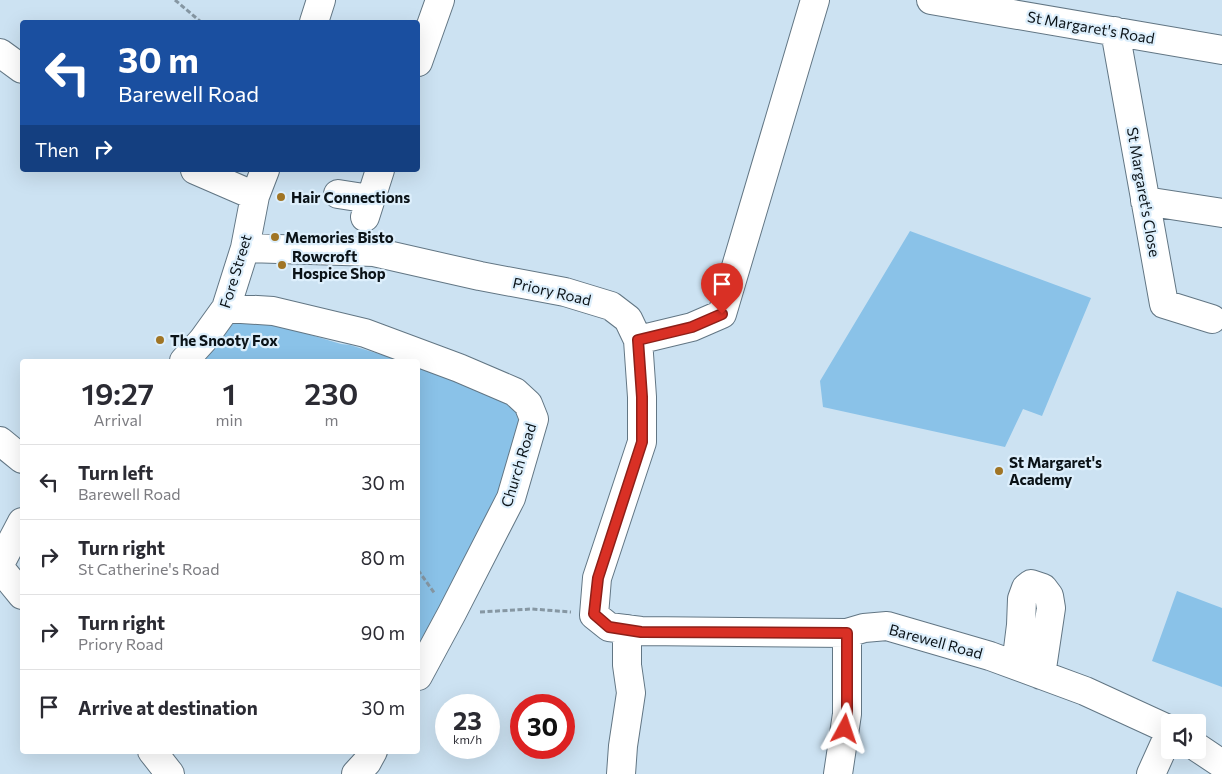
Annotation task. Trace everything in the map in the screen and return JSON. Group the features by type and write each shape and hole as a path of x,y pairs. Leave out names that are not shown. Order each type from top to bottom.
{"street":[{"path":"315,20 321,0"},
{"path":"420,56 440,0"},
{"path":"594,614 598,578 642,442 642,397 638,340 692,327 722,314 815,0"},
{"name":"St Margaret's Road","path":"931,0 1222,50"},
{"name":"St Margaret's Close","path":"1115,31 1164,304 1212,319"},
{"path":"0,53 20,68"},
{"path":"200,172 256,196"},
{"name":"Fore Street","path":"186,359 203,340 226,308 245,248 256,196 264,172"},
{"path":"338,194 368,208 379,172"},
{"path":"1145,201 1222,214"},
{"name":"Priory Road","path":"245,248 374,252 480,276 565,292 611,306 628,319 638,340"},
{"name":"Church Road","path":"226,308 273,311 366,333 459,368 515,392 528,404 534,419 511,498 420,672"},
{"path":"0,441 20,457"},
{"path":"20,526 0,566 20,592"},
{"name":"Barewell Road","path":"594,614 609,627 641,632 847,633 864,628 887,626 990,656 1029,670 1085,691 1161,727"},
{"path":"621,774 623,746 632,693 627,665 627,629"},
{"path":"838,774 847,714 847,633"},
{"path":"1151,774 1161,751"},
{"path":"1206,753 1222,764"},
{"path":"154,754 170,774"},
{"path":"356,774 371,754"}],"path":[{"path":"176,0 199,20"},
{"path":"452,613 532,609 594,614"}],"shaded area":[{"path":"910,231 1091,298 1042,416 1023,409 1005,447 823,407 820,381"},
{"path":"260,322 350,345 396,359 199,359 234,323"},
{"path":"420,367 488,385 517,413 521,440 506,477 420,646"},
{"path":"1177,591 1222,608 1222,687 1152,661"}],"place":[{"name":"Hair Connections","path":"281,197"},
{"name":"Memories Bisto","path":"275,237"},
{"name":"Rowcroft Hospice Shop","path":"282,265"},
{"name":"The Snooty Fox","path":"160,340"},
{"name":"St Margaret's Academy","path":"999,471"}],"route":[{"path":"722,314 692,327 638,340 642,397 642,442 598,578 594,614 609,627 641,632 847,633 847,714 845,729"}]}
